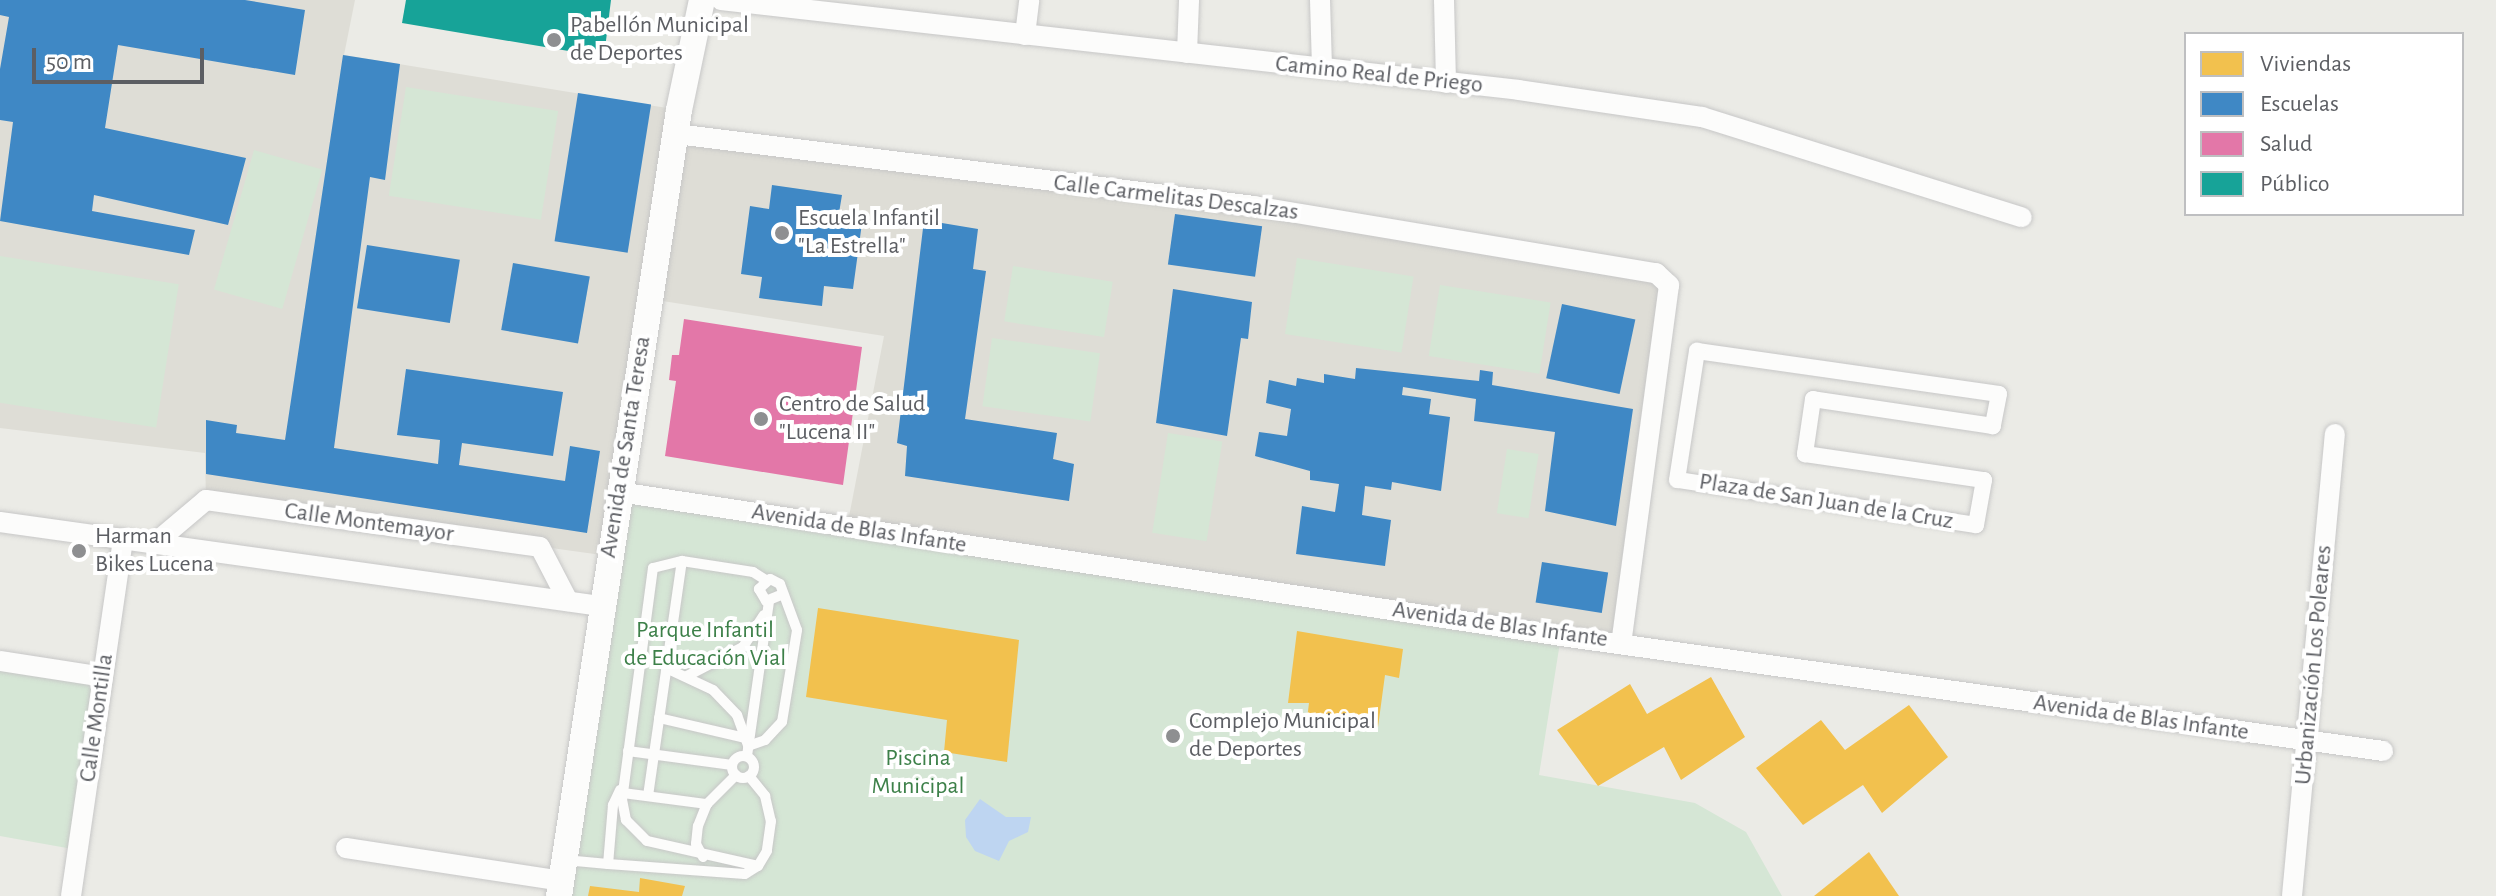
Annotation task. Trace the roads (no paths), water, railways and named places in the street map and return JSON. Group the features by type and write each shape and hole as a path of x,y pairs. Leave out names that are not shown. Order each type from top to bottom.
{"street":[{"name":"Avenida de Santa Teresa","path":"561,879 676,134 702,0"},
{"name":"Camino Real de Priego","path":"721,0 1322,68 1702,117 2022,217"},
{"path":"1025,35 1029,0"},
{"path":"1187,53 1189,0"},
{"path":"1320,0 1322,68"},
{"path":"1444,0 1446,83"},
{"name":"Calle Carmelitas Descalzas","path":"676,134 1254,206 1656,273 1669,285 1621,643"},
{"name":"Plaza de San Juan de la Cruz","path":"1697,351 1999,394 1993,426 1813,399 1805,454 1984,480 1976,525 1677,480 1697,351"},
{"name":"Urbanización Los Poleares","path":"2292,896 2335,434"},
{"name":"Avenida de Blas Infante","path":"619,492 1621,643 2383,751"},
{"name":"Calle Montemayor","path":"154,544 206,500 236,504 540,547 568,601"},
{"name":"Calle Montemayor","path":"0,522 601,606"},
{"name":"Calle Montilla","path":"71,896 123,539"},
{"path":"0,661 103,677"},
{"path":"346,848 561,879"}],"lane":[{"path":"648,796 682,561"},
{"path":"659,718 747,747 765,740 782,722 797,630 791,605 781,595 780,584 753,572 682,561 653,568 623,793 626,820 647,841 703,857 758,866"},
{"path":"766,580 759,592 769,602"},
{"path":"687,676 743,647 769,602 781,595"},
{"path":"703,857 696,844 707,804 734,770 747,747 769,602"},
{"path":"666,668 713,690 729,707 754,764 749,776"},
{"path":"561,879 608,864 745,874 758,866 767,851 771,821 765,796 749,776 734,770 628,751"},
{"path":"608,864 613,805 624,781"},
{"path":"623,793 707,804"}],"water":[{"path":"980,799 1006,817 1031,817 1028,832 1009,841 999,861 975,851 966,837 965,820"}],"place":[{"name":"Pabellón Municipal de Deportes","path":"554,40"},
{"name":"Escuela Infantil \"La Estrella\"","path":"782,233"},
{"name":"Centro de Salud \"Lucena II\"","path":"761,419"},
{"name":"Harman Bikes Lucena","path":"79,551"},
{"name":"Complejo Municipal de Deportes","path":"1173,736"}],"park label":[{"name":"Parque Infantil de Educación Vial","path":"705,645"},
{"name":"Piscina Municipal","path":"918,773"}]}
